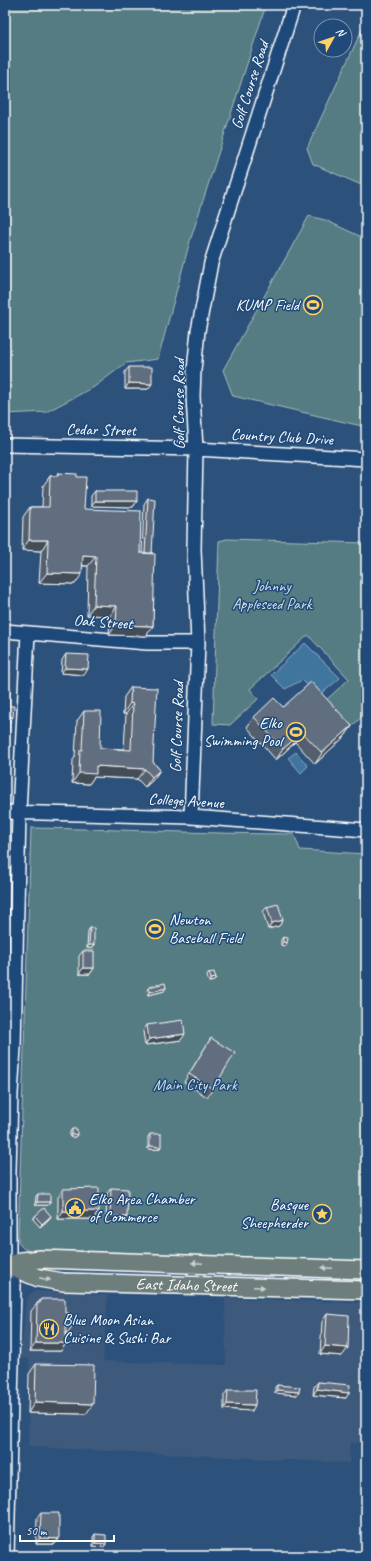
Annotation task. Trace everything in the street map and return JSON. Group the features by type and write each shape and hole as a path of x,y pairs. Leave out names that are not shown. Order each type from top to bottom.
{"main road":[{"name":"East Idaho Street","path":"7,1266 21,1261 40,1259 366,1270"},
{"name":"East Idaho Street","path":"7,1266 39,1278 63,1282 366,1290"}],"street":[{"name":"Golf Course Road","path":"191,817 198,643 194,550 196,449 193,396 198,331 203,298 211,263 294,5"},
{"name":"Cedar Street","path":"5,445 196,449"},
{"name":"Country Club Drive","path":"196,449 366,459"},
{"name":"Oak Street","path":"5,631 147,643 198,643"},
{"path":"7,1556 14,1286 7,1266 8,1093 14,1048 19,812 28,633"},
{"name":"College Avenue","path":"5,812 191,817 366,830"}],"shaded area":[{"path":"305,643 340,678 319,696 302,680 285,689 271,675"},
{"path":"296,752 308,766 301,773 288,758"},
{"path":"34,1291 108,1295 103,1361 226,1365 225,1298 366,1303 366,1442 350,1443 349,1463 28,1447 29,1359 21,1358 26,1300"}],"green space":[{"path":"5,5 266,5 190,241 158,359 126,363 94,387 46,412 5,414"},
{"path":"366,21 366,187 313,164 307,148 349,58 353,58 353,49"},
{"name":"KUMP Field","path":"309,216 325,220 366,239 366,427 233,396 223,370"},
{"name":"Johnny Appleseed Park","path":"227,539 366,543 366,713 350,728 324,702 349,679 308,635 250,689 258,699 230,725 213,724 219,541"},
{"name":"Main City Park","path":"31,828 294,834 300,850 366,854 366,1261 31,1251 26,1250 20,1245 18,1238"}],"building":[{"path":"129,367 152,367 152,384 129,383"},
{"path":"58,473 77,474 77,477 86,477 84,509 141,511 140,553 155,554 153,626 116,625 117,606 94,605 96,556 83,555 82,574 47,573 48,540 29,540 30,507 49,507 50,476 58,476"},
{"path":"95,491 137,491 137,501 95,501"},
{"path":"148,498 155,499 152,553 145,553"},
{"path":"66,654 89,655 88,669 65,668"},
{"name":"Elko Swimming Pool","path":"311,682 352,726 322,753 302,732 283,749 254,717 274,698 283,707"},
{"path":"5,687 10,688 9,706 14,706 13,717 10,717 10,714 5,714"},
{"path":"131,687 157,688 153,762 160,770 152,777 145,769 96,766 96,774 79,773 84,711 101,711 100,748 131,750 133,704 130,703"},
{"path":"5,714 10,714 7,774 5,774"},
{"path":"278,904 283,920 272,923 267,907"},
{"path":"90,928 94,928 94,945 89,945"},
{"path":"283,937 288,938 287,943 283,942"},
{"path":"83,951 94,951 94,968 83,968"},
{"path":"214,972 216,978 211,979 209,973"},
{"path":"165,983 166,988 150,992 149,987"},
{"path":"183,1020 185,1034 149,1039 147,1025"},
{"path":"211,1038 235,1053 213,1089 189,1074"},
{"path":"72,1129 77,1129 77,1135 72,1134"},
{"path":"150,1134 161,1134 161,1147 150,1146"},
{"path":"99,1188 99,1211 63,1211 63,1189"},
{"path":"111,1188 128,1189 127,1217 110,1216"},
{"path":"38,1194 50,1194 50,1202 37,1202"},
{"path":"44,1208 51,1216 42,1224 35,1216"},
{"name":"Blue Moon Asian Cuisine & Sushi Bar","path":"41,1299 65,1299 65,1313 69,1313 69,1318 73,1318 73,1325 66,1325 66,1343 36,1343 37,1303 40,1303"},
{"path":"327,1314 349,1316 348,1348 325,1346"},
{"path":"36,1364 94,1365 93,1404 35,1402"},
{"path":"318,1382 350,1385 349,1393 317,1389"},
{"path":"277,1385 300,1387 299,1392 277,1390"},
{"path":"228,1390 256,1390 255,1405 227,1404"},
{"path":"41,1513 59,1513 59,1539 40,1538"},
{"path":"95,1534 106,1535 106,1544 95,1543"}],"place":[{"name":"KUMP Field","path":"313,305"},
{"name":"Elko Swimming Pool","path":"296,732"},
{"name":"Newton Baseball Field","path":"155,929"},
{"name":"Elko Area Chamber of Commerce","path":"75,1208"},
{"name":"Basque Sheepherder","path":"322,1214"},
{"name":"Blue Moon Asian Cuisine & Sushi Bar","path":"49,1329"}]}
